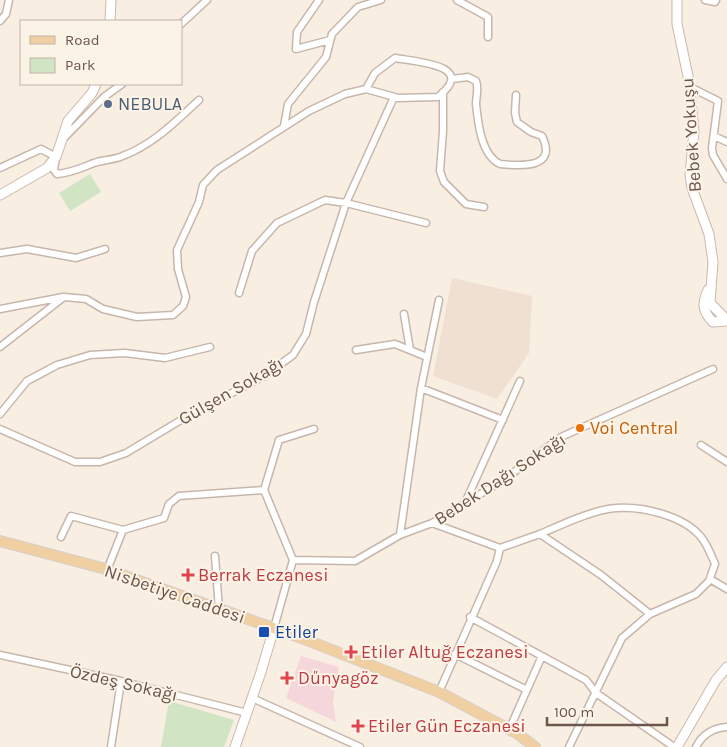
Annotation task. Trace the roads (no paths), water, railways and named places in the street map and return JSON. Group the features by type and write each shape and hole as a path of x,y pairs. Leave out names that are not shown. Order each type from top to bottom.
{"main road":[{"name":"Nisbetiye Caddesi","path":"0,541 107,570 274,628 439,692 509,730 530,746"}],"street":[{"path":"0,21 6,14 9,0"},
{"path":"110,20 111,0"},
{"path":"182,23 207,0"},
{"path":"320,0 297,32 296,49 330,40"},
{"path":"284,126 283,122 288,104 326,57 332,34 345,18 358,7 381,0"},
{"path":"457,0 488,17 488,37"},
{"name":"Bebek Yokuşu","path":"677,0 677,24 690,87 694,131 692,188 709,234 713,262 712,280 703,300 704,311 713,322 727,320"},
{"path":"705,0 714,2 716,0"},
{"path":"0,309 64,297 86,299 103,309 137,317 173,315 183,306 186,297 178,270 177,250 199,202 203,185 217,170 309,111 346,94 366,89 394,97 438,97 451,84 452,79 446,69 438,65 396,58 375,73 366,89"},
{"path":"452,79 472,78 477,84 476,104 483,138 486,151 495,162 505,165 534,165 543,158 546,147 542,136 531,132 517,122 515,112 516,95"},
{"path":"96,85 92,93 68,121 56,157 54,170 57,174 73,172 94,163 120,157 145,145 169,128 199,100"},
{"path":"63,139 104,97 121,85"},
{"path":"690,87 718,101 713,155 727,179"},
{"path":"443,92 440,171 444,182 466,204 484,208"},
{"name":"Gülşen Sokağı","path":"0,429 75,462 100,462 126,453 181,420 264,376 294,355 306,334 314,302 346,203 394,97"},
{"path":"714,136 727,142"},
{"path":"0,168 41,149 56,157"},
{"path":"0,195 47,168 56,157"},
{"path":"239,293 252,250 277,223 325,200 346,203 426,223"},
{"path":"0,253 27,249 76,258 105,249"},
{"path":"0,347 64,297"},
{"path":"400,535 421,388 439,300"},
{"path":"404,314 410,350"},
{"path":"356,350 395,344 427,357"},
{"path":"0,414 28,382 57,365 90,355 125,353 165,358 210,347"},
{"name":"Bebek Dağı Sokağı","path":"293,560 355,561 400,535 432,523 464,504 502,481 561,437 714,369"},
{"path":"464,504 520,381"},
{"path":"421,388 503,420"},
{"path":"235,747 274,628 293,560 264,490 279,440 314,429"},
{"path":"701,445 727,462"},
{"path":"62,537 71,516 123,530 164,518 169,504 179,496 264,490"},
{"path":"432,523 500,548 573,520 616,508 654,512 682,520 701,537 715,564 710,579 696,594 650,614 622,638 569,747"},
{"path":"107,570 123,530"},
{"path":"540,534 601,575 650,614"},
{"path":"439,692 470,617 497,561 500,548"},
{"path":"215,556 219,609"},
{"path":"710,579 727,589"},
{"path":"470,617 586,680 596,693 676,747 716,680 727,666"},
{"path":"455,654 527,690"},
{"name":"Özdeş Sokağı","path":"0,655 121,681 247,713"},
{"path":"509,730 542,656"},
{"path":"111,747 121,681"},
{"path":"252,698 360,747"},
{"path":"696,747 702,736 727,727"}],"place":[{"name":"NEBULA","path":"108,104"},
{"name":"Voi Central","path":"580,428"},
{"name":"Berrak Eczanesi","path":"188,575"},
{"name":"Etiler","path":"264,632"},
{"name":"Etiler Altuğ Eczanesi","path":"351,652"},
{"name":"Dűnyagöz","path":"287,678"},
{"name":"Etiler Gün Eczanesi","path":"358,726"}]}
